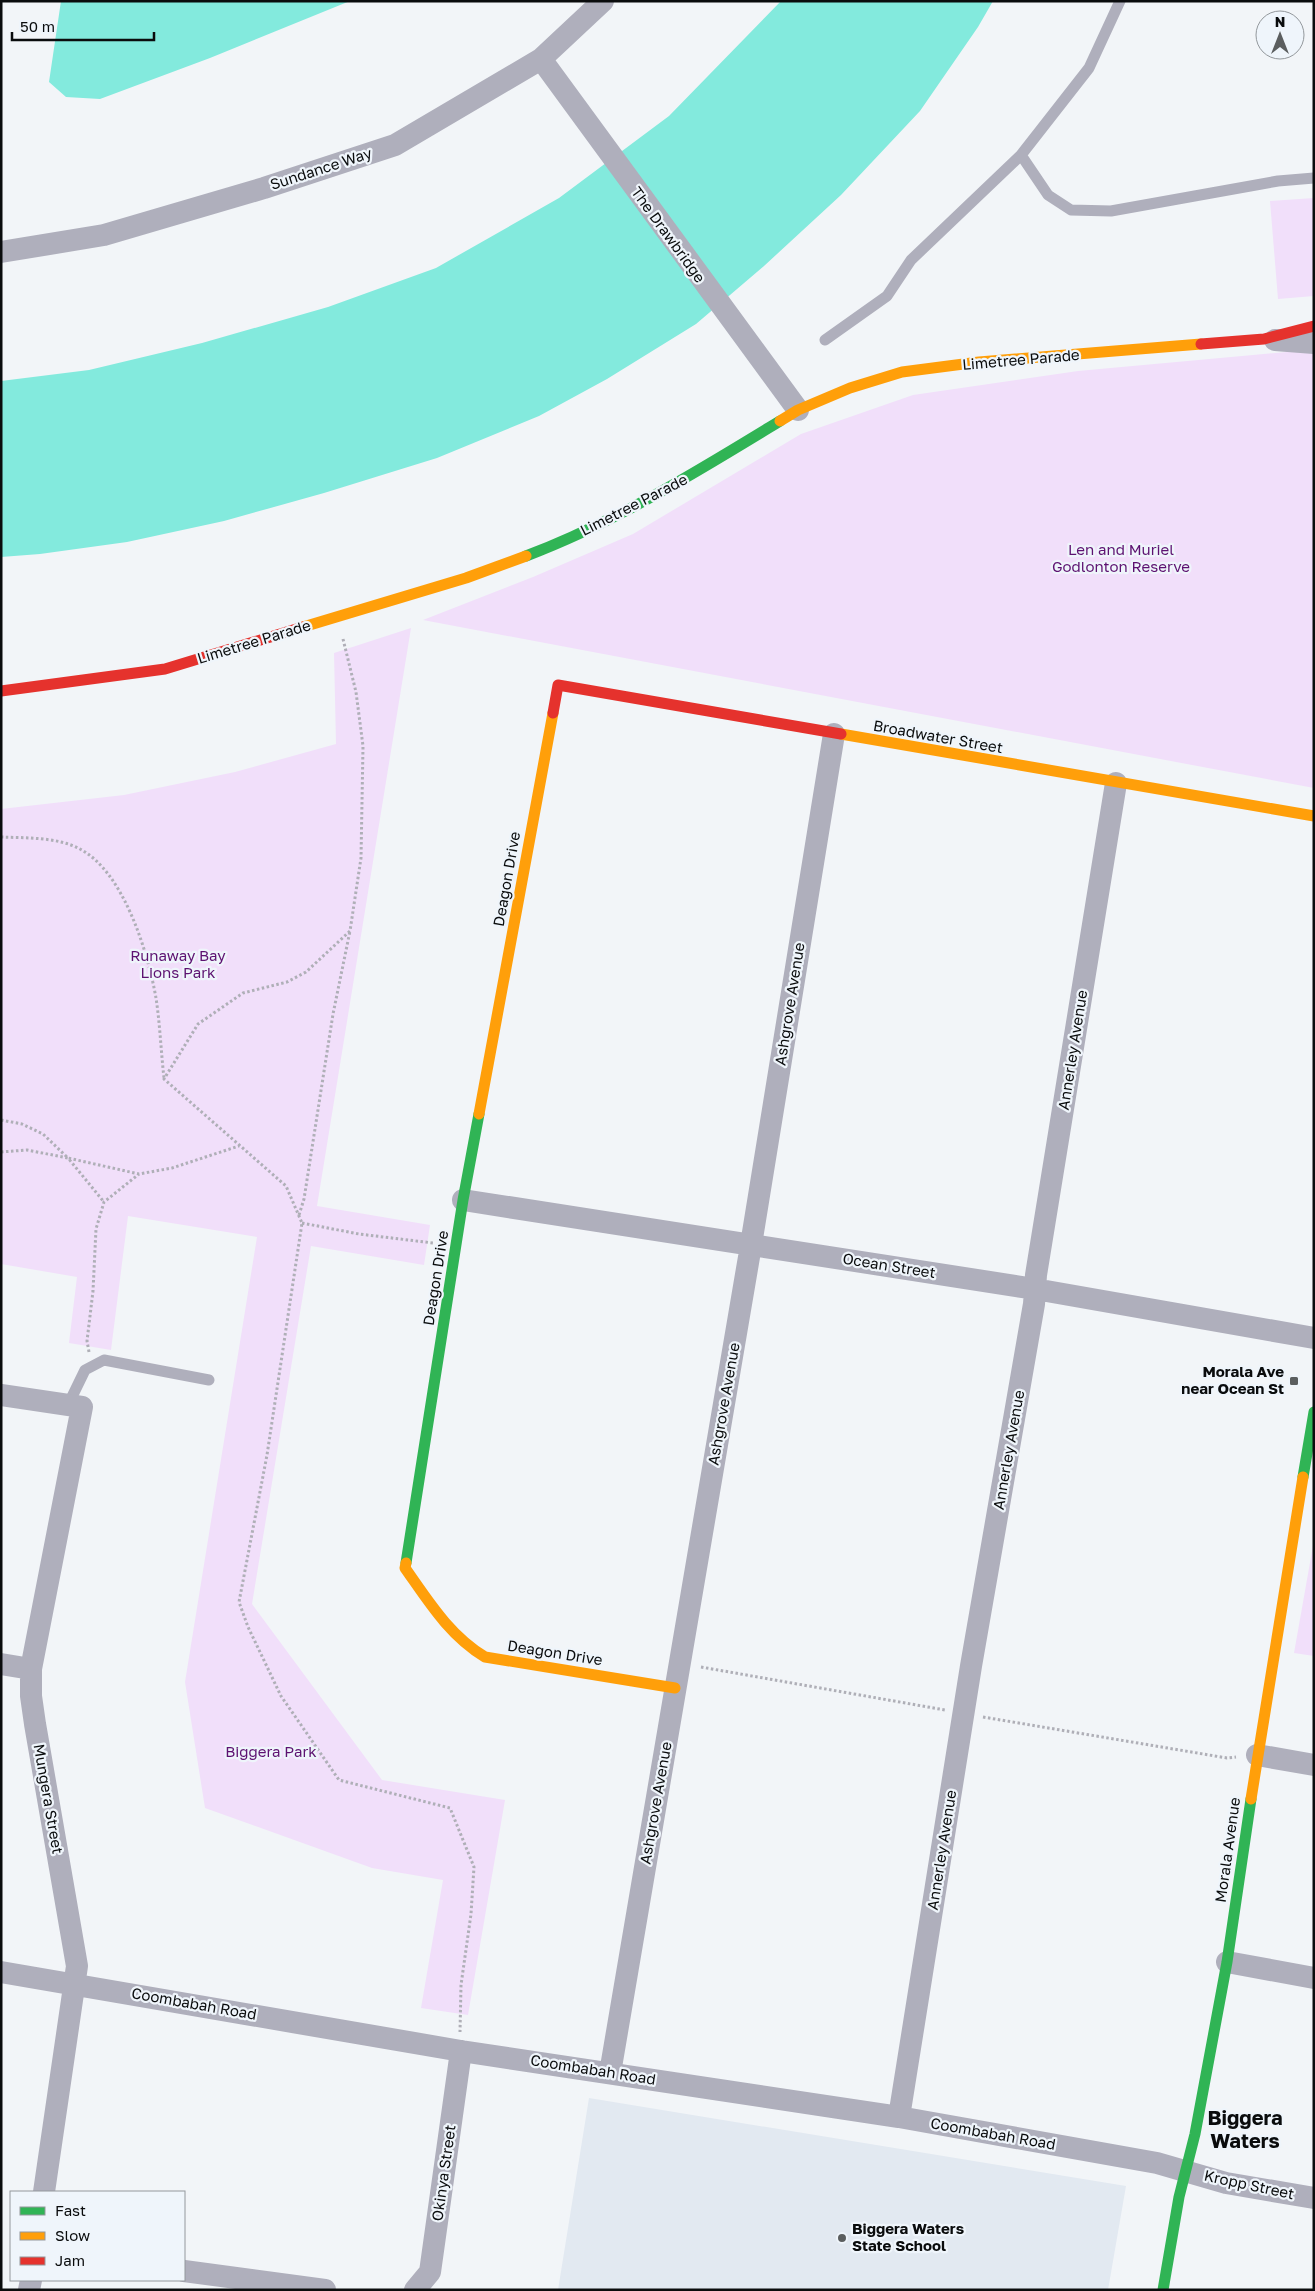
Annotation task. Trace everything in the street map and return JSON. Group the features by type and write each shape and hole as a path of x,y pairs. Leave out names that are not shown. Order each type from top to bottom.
{"street":[{"name":"Sundance Way","path":"1,252 104,235 264,188 395,145 541,59 603,1"},
{"name":"The Drawbridge","path":"541,59 798,410"},
{"name":"Limetree Parade","path":"1264,339 1314,326"},
{"name":"Limetree Parade","path":"1,691 165,669 466,578 544,550 601,524 689,477 798,410 850,388 902,372 979,362 1264,339 1314,343"},
{"name":"Broadwater Street","path":"558,686 1314,816"},
{"name":"Deagon Drive","path":"558,686 463,1200 405,1568 448,1628 462,1643 485,1657 675,1688"},
{"name":"Ashgrove Avenue","path":"610,2072 751,1244 834,734"},
{"name":"Annerley Avenue","path":"899,2117 971,1666 1034,1304 1116,783"},
{"name":"Ocean Street","path":"463,1200 1035,1289 1314,1338"},
{"path":"1,1395 75,1406"},
{"name":"Mungera Street","path":"44,2191 76,1984 77,1966 35,1724 31,1696 31,1669 75,1406"},
{"name":"Morala Avenue","path":"1163,2290 1185,2170 1197,2125 1226,1962 1257,1755 1314,1412"},
{"path":"1,1664 31,1669"},
{"path":"1257,1755 1314,1765"},
{"path":"1226,1962 1314,1978"},
{"name":"Coombabah Road","path":"1,1972 460,2043 610,2072 899,2117 1157,2163 1185,2170"},
{"name":"Okinya Street","path":"414,2290 430,2272 460,2043"},
{"name":"Kropp Street","path":"1185,2170 1226,2183 1314,2198"},
{"path":"185,2270 325,2290"}],"lane":[{"path":"825,340 887,296 911,260 1021,154 1089,68 1120,1"},
{"path":"1021,154 1048,196 1071,210 1111,211 1278,180 1314,178"},
{"path":"75,1406 85,1370 104,1360 209,1380"}],"path":[{"path":"298,1215 304,1199 333,1014 350,931 361,858 363,746 356,692 343,639"},
{"path":"1,836 51,841 79,848 97,860 114,882 128,909 145,951 156,999 164,1079 286,1186 302,1223 267,1455 239,1602 248,1627 281,1696 340,1780 450,1808 474,1867 471,1914 461,1985 460,2043"},
{"path":"164,1079 198,1024 244,993 286,982 306,972 350,931"},
{"path":"1,1120 22,1124 43,1134 68,1158 104,1202"},
{"path":"1,1152 27,1150 139,1174 172,1168 240,1146"},
{"path":"90,1367 88,1341 96,1229 104,1202 139,1174"},
{"path":"302,1223 456,1247"}],"shaded area":[{"path":"61,1 350,1 210,58 100,99 66,97 49,82"},
{"path":"781,1 993,1 978,27 920,111 841,195 764,266 696,324 607,379 539,416 437,458 324,493 224,521 127,542 40,554 1,557 1,381 89,370 202,343 328,307 436,268 559,198 669,116"},
{"name":"Biggera Waters State School","path":"589,2098 1126,2186 1108,2290 558,2290"}],"green space":[{"path":"1314,198 1314,296 1278,299 1270,201"},
{"name":"Len and Muriel Godlonton Reserve","path":"1298,351 1314,353 1314,788 423,620 533,577 633,534 801,434 913,395 1078,371"},
{"name":"Runaway Bay Lions Park","path":"411,628 317,1206 430,1225 424,1265 311,1246 252,1604 382,1780 505,1800 468,2015 421,2008 443,1880 372,1868 205,1808 185,1682 257,1237 128,1216 111,1350 69,1343 77,1277 1,1264 1,809 124,795 235,772 336,744 334,653"},
{"path":"1314,1540 1314,1656 1294,1653"}],"traffic: fast":[{"path":"526,556 624,512 687,477 780,421"},
{"path":"406,1563 463,1200 479,1114"},
{"path":"1303,1477 1314,1412"},
{"path":"1163,2290 1179,2197 1195,2134 1227,1962 1251,1799"}],"traffic: slow":[{"path":"780,421 798,410 850,388 902,372 979,362 1201,344"},
{"path":"303,627 466,578 526,556"},
{"path":"479,1114 553,713"},
{"path":"841,734 1314,816"},
{"path":"1251,1799 1303,1477"},
{"path":"406,1563 405,1568 440,1617 461,1639 485,1657 675,1688"}],"traffic: jam":[{"path":"1201,344 1264,339 1314,326"},
{"path":"1,691 165,669 303,627"},
{"path":"553,713 558,685 841,734"}],"place":[{"name":"Morala Ave near Ocean St","path":"1294,1381"},
{"name":"Biggera Waters State School","path":"842,2238"}],"district":[{"name":"Biggera Waters","path":"1245,2130"}],"park label":[{"name":"Biggera Park","path":"271,1752"}]}
